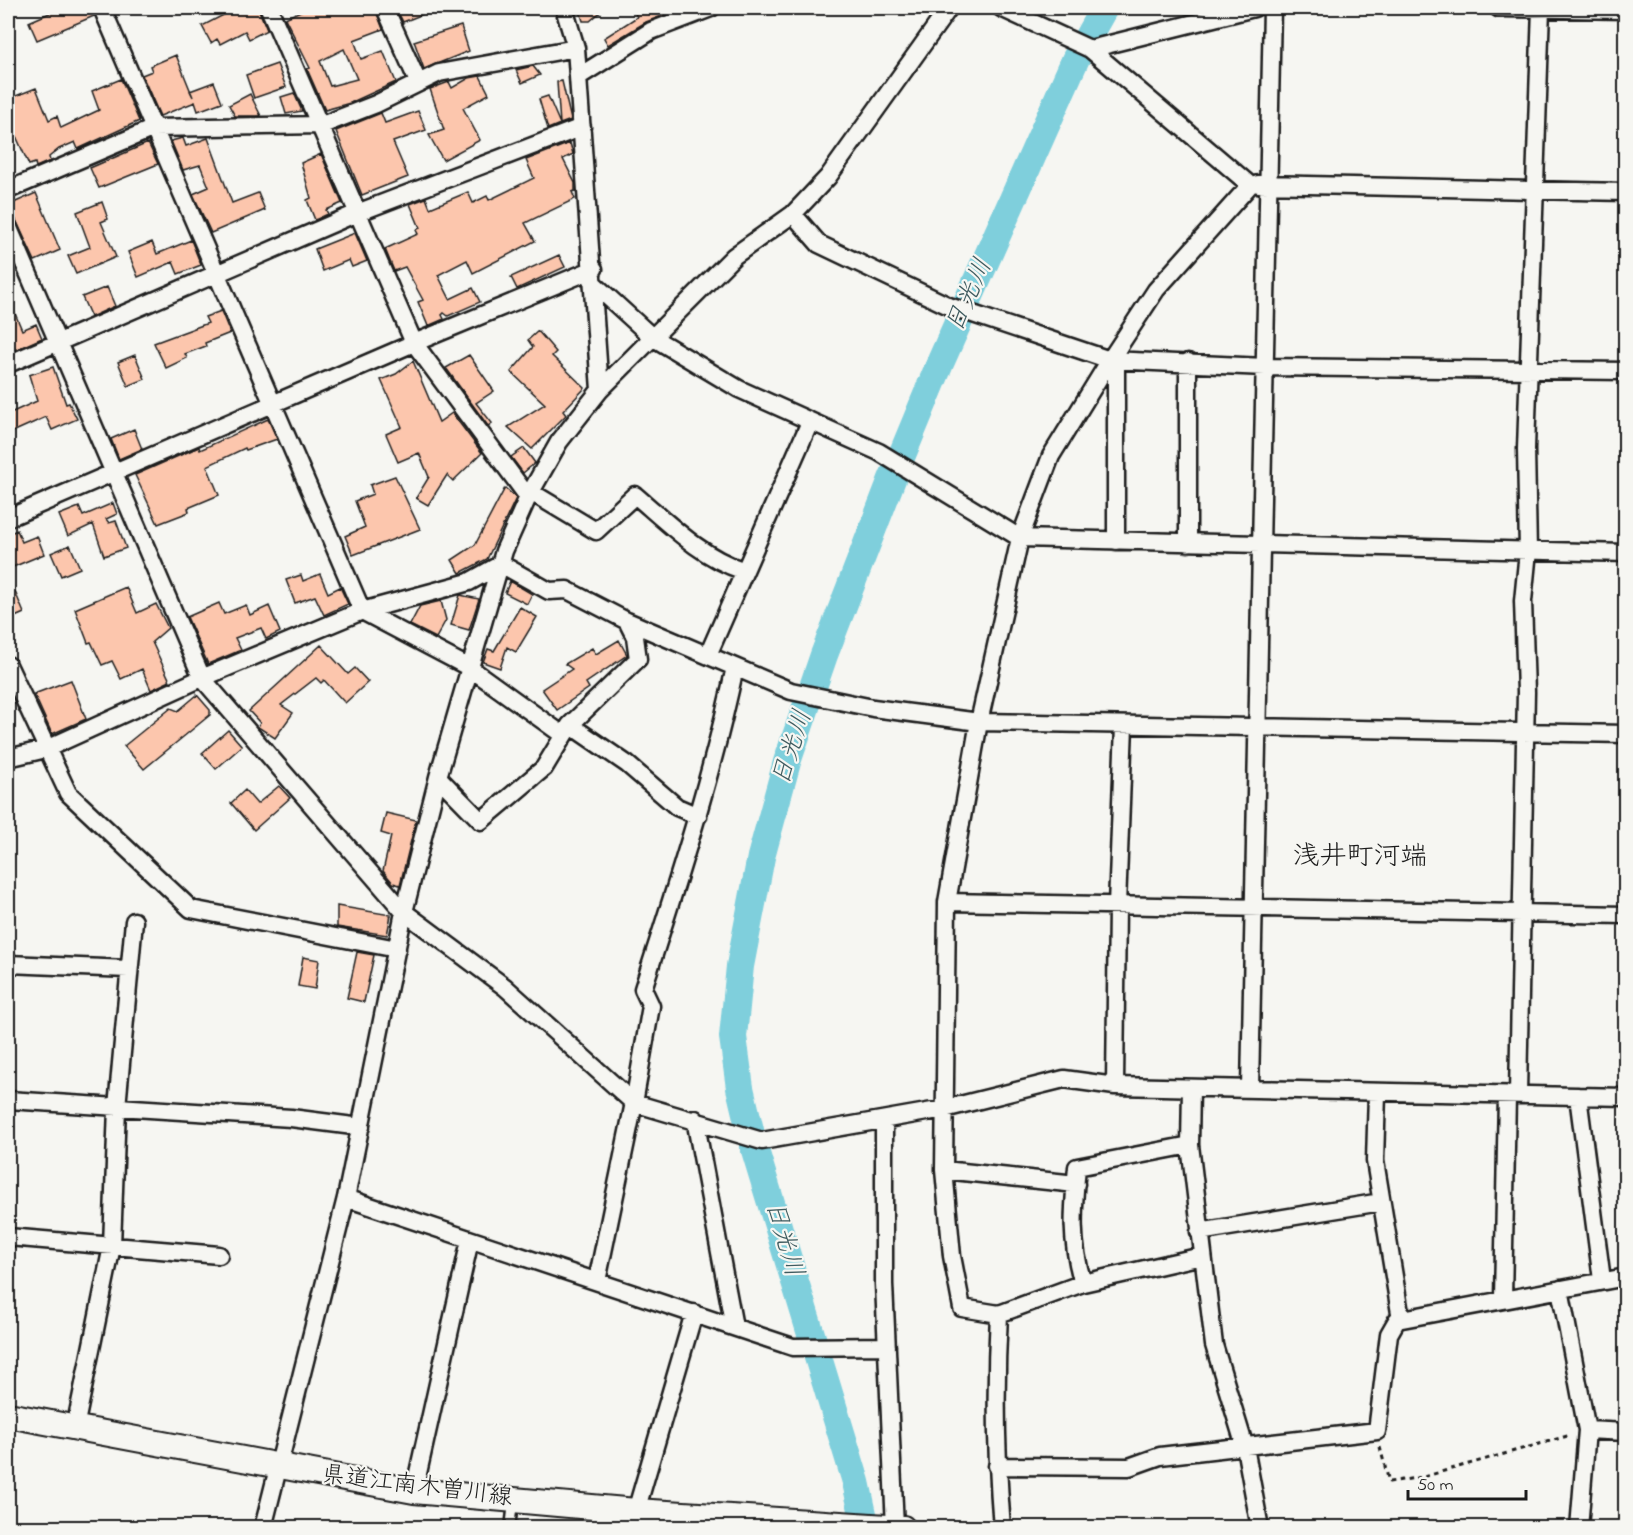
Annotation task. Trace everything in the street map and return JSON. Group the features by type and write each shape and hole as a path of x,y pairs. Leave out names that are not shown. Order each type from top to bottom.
{"main road":[{"name":"県道江南木曽川線","path":"9,1421 75,1428 279,1468 414,1491 636,1510 903,1527"}],"street":[{"path":"102,8 362,611 470,668 567,730 627,764 677,807 698,816"},
{"path":"385,8 418,82"},
{"path":"564,8 576,48 594,277 600,390"},
{"path":"578,77 651,31 711,8"},
{"path":"263,1527 346,1198 404,912 438,777 504,551 530,494 559,442 600,390 734,256 793,214 828,177 949,8"},
{"path":"1001,8 1089,49 1250,185"},
{"path":"1089,49 1254,8"},
{"path":"1250,1088 1272,8"},
{"path":"1498,8 1626,10"},
{"path":"1503,1299 1522,913 1525,733 1523,601 1528,551 1526,449 1541,8"},
{"path":"275,9 357,213 414,343 530,494 596,531 635,495 690,541 727,565 742,570"},
{"path":"8,190 154,128 322,124 376,104 439,73 576,48"},
{"path":"8,364 357,213 582,127"},
{"path":"1202,1256 1083,1283 999,1314 962,1308 952,1256 944,1170 947,902 979,722 1020,538 1051,456 1156,290 1250,185 1269,183 1626,192"},
{"path":"793,214 819,244 949,306 1113,360 1265,367 1626,371"},
{"path":"8,226 202,678 404,912 505,987 634,1103 695,1119 762,1141 944,1108 1064,1079 1115,1086 1626,1097"},
{"path":"594,277 652,338 739,389 879,452 1020,538 1261,546 1626,553"},
{"path":"8,518 414,343 594,277"},
{"path":"1113,360 1116,541"},
{"path":"1188,362 1188,543"},
{"path":"708,655 742,570 810,422"},
{"path":"8,758 46,749 202,678 362,611 469,582 501,564"},
{"path":"501,564 549,591 567,590 627,621 791,691 873,708 979,722 1626,734"},
{"path":"438,777 481,821 544,768 567,730 638,659 636,637 627,621"},
{"path":"8,665 68,793 191,909 397,949"},
{"path":"597,1281 634,1103 651,1006 643,989 698,816 721,735 735,667"},
{"path":"1115,1086 1117,905 1124,726"},
{"path":"947,902 1626,915"},
{"path":"75,1428 112,1246 117,1107 134,921"},
{"path":"8,964 128,969"},
{"path":"1191,1088 1190,1145 1214,1345 1245,1447 1260,1527"},
{"path":"1377,1093 1375,1161 1401,1319"},
{"path":"1578,1096 1602,1280"},
{"path":"8,1100 291,1118 361,1127"},
{"path":"695,1119 734,1327"},
{"path":"881,1526 887,1346 884,1284 884,1120"},
{"path":"1083,1283 1074,1255 1072,1225 1077,1167 1190,1145"},
{"path":"944,1170 1076,1184"},
{"path":"346,1198 793,1347 887,1346"},
{"path":"1199,1233 1381,1202"},
{"path":"8,1237 219,1254"},
{"path":"414,1491 470,1240"},
{"path":"997,1466 1129,1467 1160,1455 1377,1431 1389,1334 1397,1320 1626,1277"},
{"path":"1560,1289 1587,1430 1579,1527"},
{"path":"636,1510 694,1313"},
{"path":"999,1314 996,1365 997,1466 1002,1527"},
{"path":"1587,1430 1626,1432"}],"lane":[{"path":"510,1527 514,1500"}],"path":[{"path":"1377,1431 1389,1482 1423,1477 1587,1430"}],"building":[{"path":"61,8 92,8 94,16 37,40 29,22"},
{"path":"237,8 258,8 267,30 249,39 245,31 220,44 217,39 211,43 202,26"},
{"path":"307,8 375,8 383,29 354,40 361,59 383,51 396,82 350,103 325,110 307,69 310,68 285,18","holes":["344,49 357,79 330,86 320,61"]},
{"path":"396,8 436,8 436,9 403,22"},
{"path":"579,8 605,8 590,21 583,21"},
{"path":"632,8 683,8 646,22 608,45 604,38 637,17"},
{"path":"461,26 469,51 424,69 414,41"},
{"path":"176,55 190,91 214,82 222,102 198,111 195,102 160,116 142,75 152,71 150,66"},
{"path":"277,64 286,87 254,98 246,75"},
{"path":"533,66 540,75 522,83 516,70"},
{"path":"480,76 489,94 463,108 480,140 443,160 429,135 444,130 430,89 449,82 452,88 469,78"},
{"path":"121,79 139,121 78,149 75,142 59,149 49,157 50,161 36,167 35,163 29,165 8,111 8,99 36,88 49,120 57,116 61,128 99,110 92,91"},
{"path":"562,81 571,120 560,124 557,82"},
{"path":"294,93 302,111 286,114 281,97"},
{"path":"250,94 261,116 235,116 229,105"},
{"path":"548,96 560,124 548,129 539,99"},
{"path":"418,111 426,130 393,142 408,177 362,195 336,131 381,113 385,123"},
{"path":"183,138 186,146 208,138 232,203 258,193 265,210 211,233 193,194 209,187 200,165 183,170 171,141"},
{"path":"148,143 158,164 99,188 90,168"},
{"path":"570,143 573,154 563,159 575,183 575,191 572,192 575,199 525,223 535,241 473,273 467,260 438,275 450,299 473,288 480,302 448,316 444,313 442,315 444,319 428,326 418,302 423,300 405,267 394,271 385,249 418,234 416,230 420,228 410,204 426,198 430,208 468,192 473,203 487,196 489,200 534,178 526,160"},
{"path":"321,154 342,203 326,210 328,214 315,220 307,200 311,198 301,163"},
{"path":"36,193 60,250 35,261 9,205"},
{"path":"102,202 108,219 101,222 116,257 76,274 68,256 90,247 77,212"},
{"path":"355,233 367,261 352,267 349,260 323,271 315,249"},
{"path":"191,240 201,265 178,274 173,262 138,277 128,252 152,242 157,254"},
{"path":"559,255 565,267 517,289 511,277"},
{"path":"107,287 115,306 91,317 82,297"},
{"path":"8,297 22,330 36,324 42,338 15,350 11,342 8,343"},
{"path":"221,311 230,333 205,343 206,346 185,354 187,358 166,368 154,343 208,323 205,317"},
{"path":"538,331 556,352 552,356 585,388 563,411 566,415 532,449 508,427 545,404 511,372 533,347 528,340"},
{"path":"135,355 145,379 128,386 118,362"},
{"path":"469,355 494,391 476,403 492,423 488,426 446,368"},
{"path":"413,361 439,422 452,413 482,453 453,481 447,475 428,505 416,498 429,477 419,453 398,462 386,434 402,427 381,380 396,374"},
{"path":"53,367 66,404 69,403 77,419 52,430 46,417 8,434 8,414 37,401 29,375"},
{"path":"268,419 277,439 246,450 245,448 207,466 219,495 188,508 189,512 158,524 135,475 199,447 200,450"},
{"path":"134,429 142,449 119,459 111,439"},
{"path":"524,448 535,463 523,473 511,457"},
{"path":"395,476 420,529 353,555 345,536 365,527 355,501 373,494 370,485"},
{"path":"505,488 516,498 487,559 460,573 452,560 475,545"},
{"path":"113,503 117,514 106,519 109,523 116,521 126,548 104,556 93,524 68,536 59,515 79,507 83,516"},
{"path":"17,530 22,542 37,536 44,554 8,569 8,534"},
{"path":"70,545 80,568 61,576 51,553"},
{"path":"320,574 328,593 340,587 348,604 324,615 315,596 295,603 286,580 301,575 303,581"},
{"path":"8,575 24,613 8,620"},
{"path":"510,581 532,594 527,604 505,593"},
{"path":"126,587 137,613 156,604 168,628 152,642 170,681 151,690 142,669 121,679 112,661 102,665 91,642 88,643 75,609"},
{"path":"460,595 479,599 469,630 451,625"},
{"path":"441,601 446,620 436,638 410,625 420,606"},
{"path":"219,603 224,614 246,605 250,615 269,606 280,632 266,639 261,628 235,638 241,650 208,664 187,617"},
{"path":"520,607 537,617 516,652 507,647 500,668 483,662 488,649 494,651"},
{"path":"619,640 627,655 586,683 589,688 557,710 542,689 572,669 565,664 592,648 596,654"},
{"path":"321,645 348,674 355,668 368,682 345,703 324,680 321,683 316,678 281,705 293,713 275,738 258,727 260,723 249,711"},
{"path":"71,680 86,719 52,734 34,694"},
{"path":"197,695 210,710 210,715 144,769 124,746 171,708 178,711"},
{"path":"228,730 242,746 216,769 202,753"},
{"path":"279,786 290,798 254,830 231,803 245,790 257,804"},
{"path":"386,813 416,820 400,885 393,883 383,871 391,836 381,833"},
{"path":"337,906 391,915 387,935 337,927"},
{"path":"357,952 374,955 364,1002 347,998"},
{"path":"303,957 319,960 315,989 298,986"}],"waterway":[{"name":"日光川","path":"866,1528 856,1482 754,1147 740,1088 733,1037 740,966 761,857 787,762 824,655 892,479 941,361 1076,58 1104,8"}],"district":[{"name":"浅井町河端","path":"1360,857"}]}
